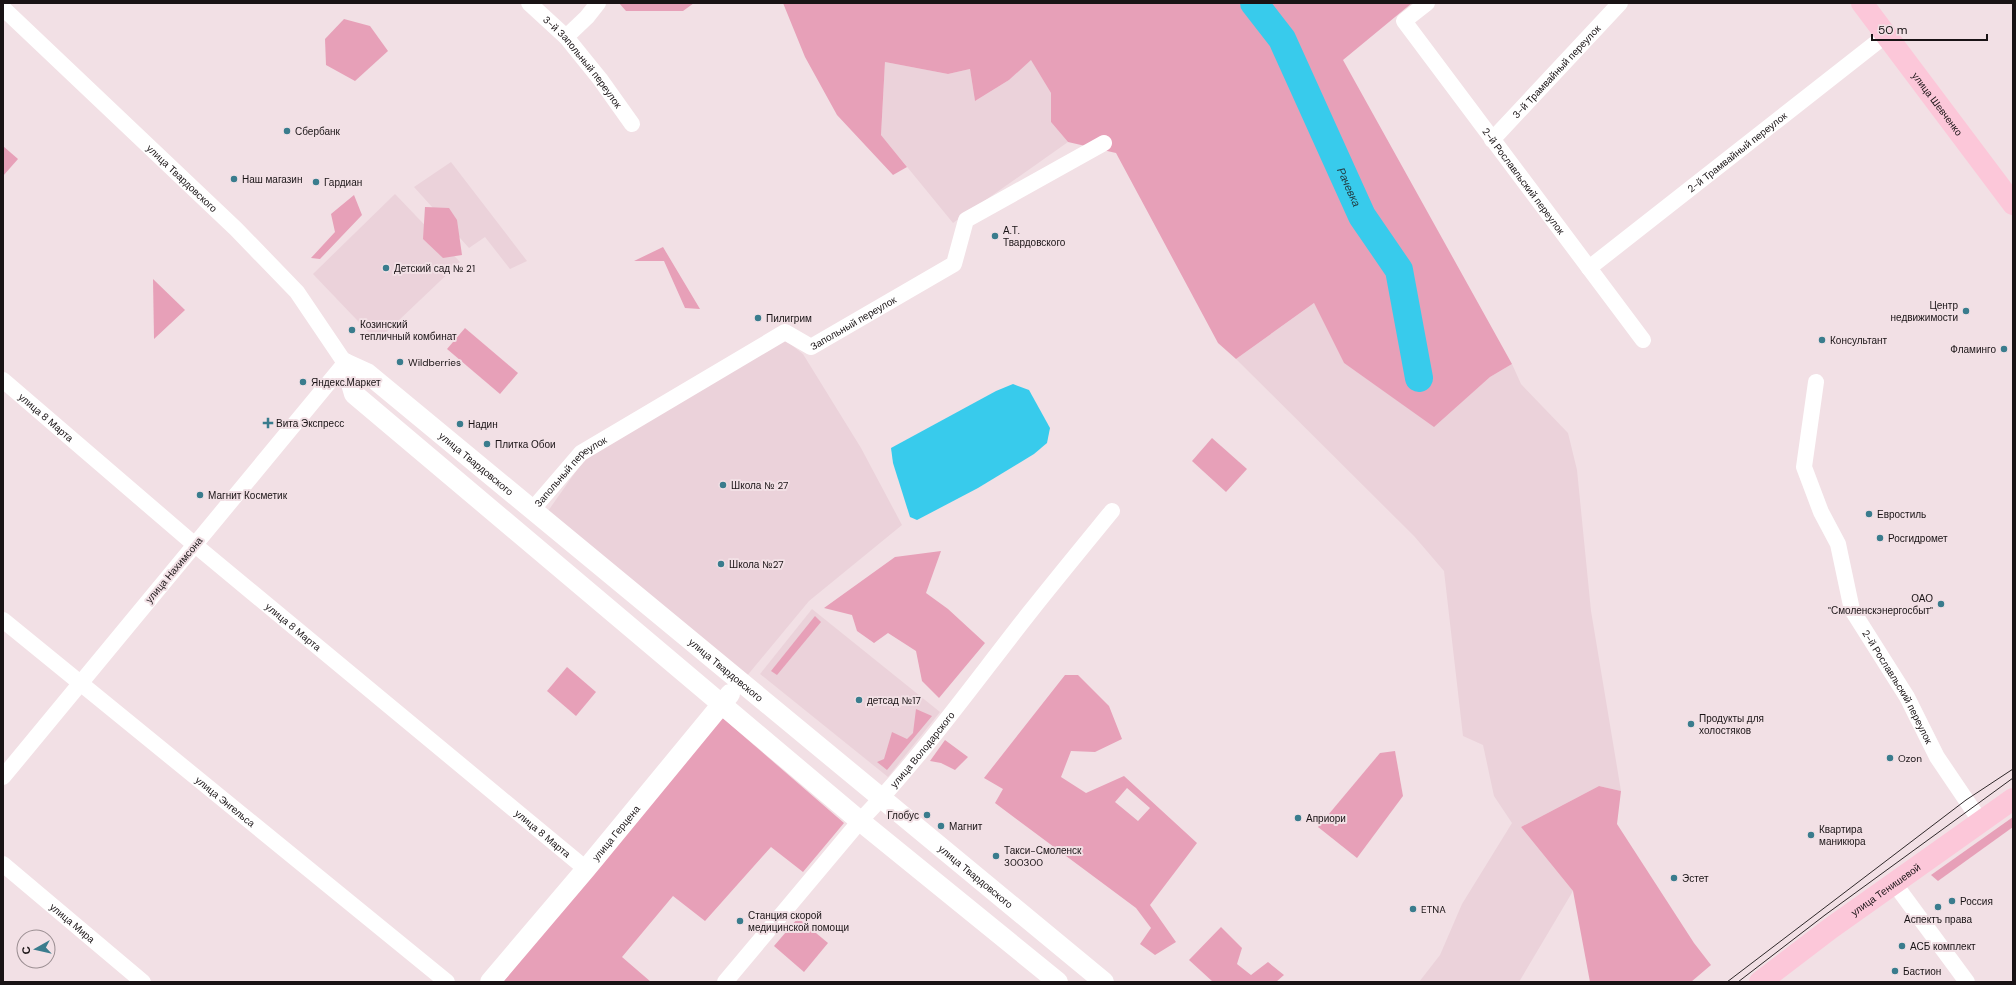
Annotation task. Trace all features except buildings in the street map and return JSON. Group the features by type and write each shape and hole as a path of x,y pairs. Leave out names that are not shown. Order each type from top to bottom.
{"main road":[{"name":"улица Шевченко","path":"1862,3 2013,204"},
{"name":"улица Тенишевой","path":"1760,982 1830,928 2013,799"}],"street":[{"name":"3-й Запольный переулок","path":"529,3 566,37 600,79 632,124"},
{"path":"566,37 587,17 598,3"},
{"name":"2-й Рославльский переулок","path":"1427,3 1404,21 1643,340"},
{"name":"3-й Трамвайный переулок","path":"1492,140 1620,3"},
{"name":"улица Твардовского","path":"3,8 242,235 297,292 345,363 354,394 860,821 1058,982"},
{"name":"2-й Трамвайный переулок","path":"1589,268 1886,35"},
{"name":"Запольный переулок","path":"532,510 581,452 785,332 811,347 954,264 966,220 1104,143"},
{"name":"улица Твардовского","path":"345,363 367,373 1104,982"},
{"name":"улица Нахимсона","path":"3,777 345,363"},
{"name":"улица 8 Марта","path":"3,380 195,545 586,869"},
{"name":"2-й Рославльский переулок","path":"1816,382 1804,467 1821,512 1838,544 1852,610 1907,697 1937,757 1981,822"},
{"name":"улица Володарского","path":"725,982 860,821 882,798 954,713 1030,612 1112,511"},
{"name":"улица Энгельса","path":"3,620 447,982"},
{"name":"улица Герцена","path":"490,982 586,869 740,682"},
{"name":"улица Мира","path":"3,864 143,982"},
{"path":"1894,883 1967,982"}],"shaded area":[{"path":"619,3 694,3 683,11 626,11"},
{"path":"783,3 1412,3 1343,60 1512,364 1490,377 1434,427 1344,363 1314,303 1236,359 1218,343 1116,153 1068,142 1051,122 1051,93 1031,60 1009,80 975,101 970,69 948,74 885,62 881,135 907,167 893,175 837,115 805,57"},
{"path":"344,19 370,26 388,51 355,81 326,65 325,39"},
{"path":"1031,59 1051,93 1051,122 1068,142 953,223 881,135 885,62 948,74 970,69 975,101 1009,80"},
{"path":"3,146 18,159 3,176"},
{"path":"451,162 527,261 510,269 485,237 469,248 414,187"},
{"name":"Детский сад № 21","path":"395,194 460,262 377,341 313,274"},
{"path":"354,195 362,215 320,259 311,258 335,232 331,214"},
{"path":"425,207 449,208 457,220 462,255 443,258 423,239"},
{"path":"663,247 700,309 685,308 664,261 634,261"},
{"path":"153,279 185,310 154,339"},
{"path":"1314,303 1344,363 1434,426 1490,377 1512,364 1521,384 1568,433 1577,470 1591,611 1621,791 1599,786 1521,827 1573,891 1519,982 1419,982 1440,955 1462,904 1512,823 1494,796 1483,745 1463,736 1444,571 1414,536 1236,359"},
{"path":"465,328 518,373 500,394 447,349"},
{"name":"Школа № 27","path":"784,339 803,354 861,448 902,525 809,601 746,677 548,511 584,460"},
{"path":"1212,438 1247,469 1226,492 1192,461"},
{"path":"941,551 926,593 948,609 985,643 939,698 922,681 916,651 888,633 874,643 857,631 852,615 824,608 895,557"},
{"name":"детсад №17","path":"812,609 940,712 888,777 760,674"},
{"path":"815,616 821,622 777,675 771,671"},
{"path":"567,667 596,692 576,716 547,691"},
{"path":"1065,675 1078,675 1109,706 1122,739 1095,752 1071,751 1061,777 1086,793 1124,776 1197,843 1150,905 1176,942 1155,955 1140,944 1151,928 1136,908 995,803 1003,789 984,778","holes":["1127,788 1150,808 1138,821 1115,802"]},
{"path":"916,709 932,716 887,770 877,762 884,759 892,732 907,739 913,733"},
{"path":"718,714 844,823 803,872 771,847 705,921 673,896 622,957 651,982 503,982"},
{"path":"945,740 968,757 955,770 941,763 930,761"},
{"path":"1395,751 1403,796 1357,858 1318,827 1380,753"},
{"path":"1599,786 1621,791 1617,824 1694,943 1711,965 1691,982 1590,982 1573,891 1521,827"},
{"path":"2013,817 2013,827 1938,881 1931,875"},
{"path":"798,918 828,943 804,972 774,946"},
{"path":"1221,927 1242,948 1237,964 1251,975 1268,962 1284,975 1276,982 1213,982 1189,960"}],"water":[{"path":"1013,384 1029,390 1050,428 1047,443 1034,454 978,488 917,520 910,517 893,463 891,448 996,391"}],"waterway":[{"name":"Рачевка","path":"1254,3 1282,39 1362,216 1399,270 1419,378"}],"tram line":[{"path":"1727,982 1966,800 2013,769"},
{"path":"1738,982 1825,915 2013,778"}],"place":[{"name":"Сбербанк","path":"287,131"},
{"name":"Наш магазин","path":"234,179"},
{"name":"Гардиан","path":"316,182"},
{"name":"А.Т. Твардовского","path":"995,236"},
{"name":"Детский сад № 21","path":"386,268"},
{"name":"Центр недвижимости","path":"1966,311"},
{"name":"Пилигрим","path":"758,318"},
{"name":"Козинский тепличный комбинат","path":"352,330"},
{"name":"Консультант","path":"1822,340"},
{"name":"Фламинго","path":"2004,349"},
{"name":"Wildberries","path":"400,362"},
{"name":"Яндекс.Маркет","path":"303,382"},
{"name":"Вита Экспресс","path":"268,423"},
{"name":"Надин","path":"460,424"},
{"name":"Плитка Обои","path":"487,444"},
{"name":"Школа № 27","path":"723,485"},
{"name":"Магнит Косметик","path":"200,495"},
{"name":"Евростиль","path":"1869,514"},
{"name":"Росгидромет","path":"1880,538"},
{"name":"Школа №27","path":"721,564"},
{"name":"ОАО \"Смоленскэнергосбыт\"","path":"1941,604"},
{"name":"детсад №17","path":"859,700"},
{"name":"Продукты для холостяков","path":"1691,724"},
{"name":"Ozon","path":"1890,758"},
{"name":"Глобус","path":"927,815"},
{"name":"Априори","path":"1298,818"},
{"name":"Магнит","path":"941,826"},
{"name":"Квартира маникюра","path":"1811,835"},
{"name":"Такси-Смоленск 300300","path":"996,856"},
{"name":"Эстет","path":"1674,878"},
{"name":"Россия","path":"1952,901"},
{"name":"Аспектъ права","path":"1938,907"},
{"name":"ETNA","path":"1413,909"},
{"name":"Станция скорой медицинской помощи","path":"740,921"},
{"name":"АСБ комплект","path":"1902,946"},
{"name":"Бастион","path":"1895,971"}]}
